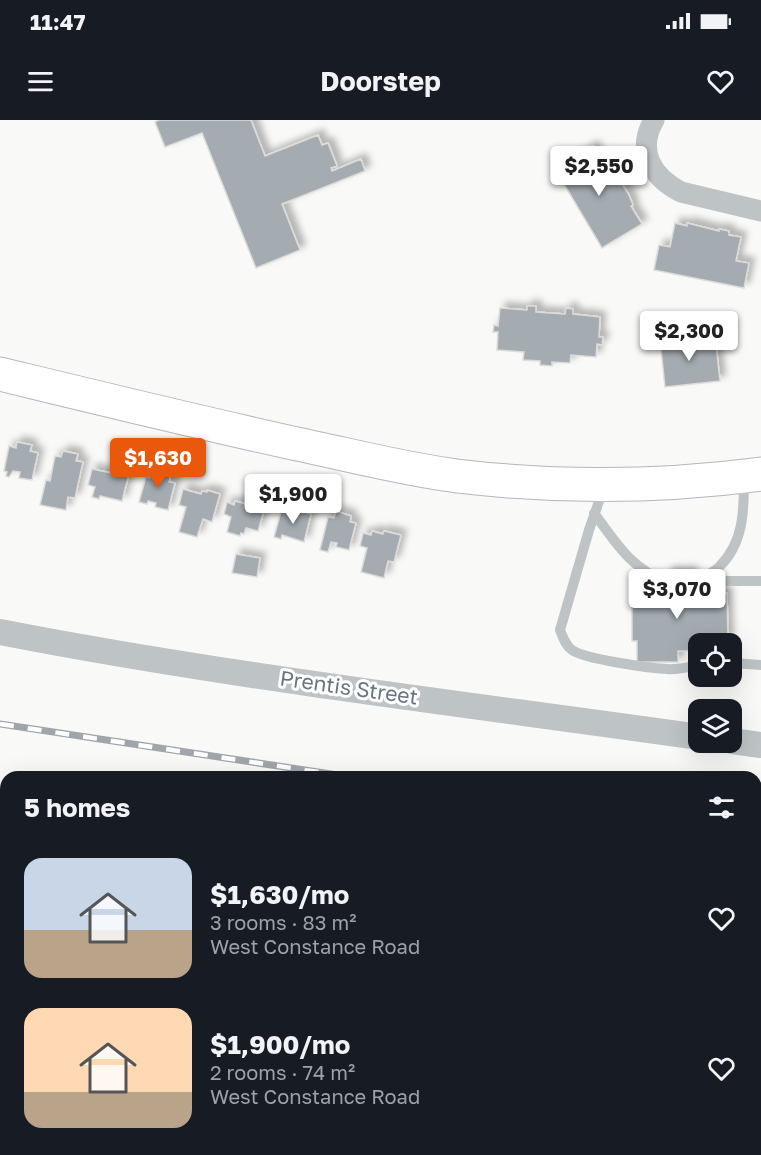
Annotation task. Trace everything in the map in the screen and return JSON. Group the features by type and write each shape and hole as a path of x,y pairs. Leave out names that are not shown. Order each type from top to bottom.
{"main road":[{"path":"0,374 402,467 523,482 600,499 685,481 752,475"}],"street":[{"path":"654,120 645,145 648,158 656,172 669,186 681,192 761,211"},
{"name":"Prentis Street","path":"0,632 95,651 193,666 688,735"},
{"path":"742,742 761,745"}],"lane":[{"path":"752,475 736,542 730,554 718,568 693,581 761,581"},
{"path":"600,499 632,560 653,577 667,581"},
{"path":"600,499 560,630 569,648 592,657 669,669 688,666"},
{"path":"742,664 761,665"}],"building":[{"path":"159,120 251,120 265,156 318,135 322,145 328,143 337,166 331,168 332,171 361,159 365,171 282,204 300,250 256,268 202,133 165,147 155,122"},
{"path":"593,146 604,164 607,162 612,172 614,171 629,195 633,205 631,206 642,224 602,248 555,169"},
{"path":"675,223 729,231 729,235 741,237 736,261 749,263 744,288 654,270 659,245 670,247"},
{"path":"527,306 536,306 536,312 565,314 566,308 573,309 573,314 600,317 599,337 603,337 602,345 597,344 596,357 571,355 570,363 552,362 552,366 540,365 540,361 523,360 524,352 497,350 498,332 493,332 494,325 498,326 500,308 527,310"},
{"path":"689,331 691,347 716,344 720,381 665,387 661,349 670,348 669,334"},
{"path":"17,442 32,445 30,451 38,453 32,480 19,478 20,472 13,471 9,477 4,471 9,446 16,448"},
{"path":"63,451 78,454 76,461 83,462 75,498 68,497 66,510 40,505 46,480 50,481 55,456 61,457"},
{"path":"153,468 171,473 169,482 175,483 168,510 155,507 156,503 139,502 146,477 150,478"},
{"path":"92,469 129,474 122,501 100,496 99,499 92,497 95,487 88,485"},
{"path":"183,489 201,494 202,491 207,492 207,490 220,494 212,522 203,519 197,537 179,532 186,507 179,505"},
{"path":"248,497 266,504 258,531 246,528 244,534 241,533 240,536 227,532 231,517 224,514 227,502 234,505 235,501 246,504"},
{"path":"286,507 311,514 304,542 282,535 281,539 274,537 281,512 284,512"},
{"path":"336,511 351,516 350,522 356,523 349,550 336,547 337,543 331,542 328,552 320,550 328,517 334,518"},
{"path":"372,531 401,535 394,562 388,561 384,578 361,572 367,548 360,546 363,533 371,535"},
{"path":"236,554 260,558 257,577 232,573"},
{"path":"667,572 692,572 692,594 727,593 728,633 688,633 688,651 678,651 678,662 637,662 637,641 632,641 632,595 667,594"}],"railway":[{"path":"0,724 311,771"}]}
